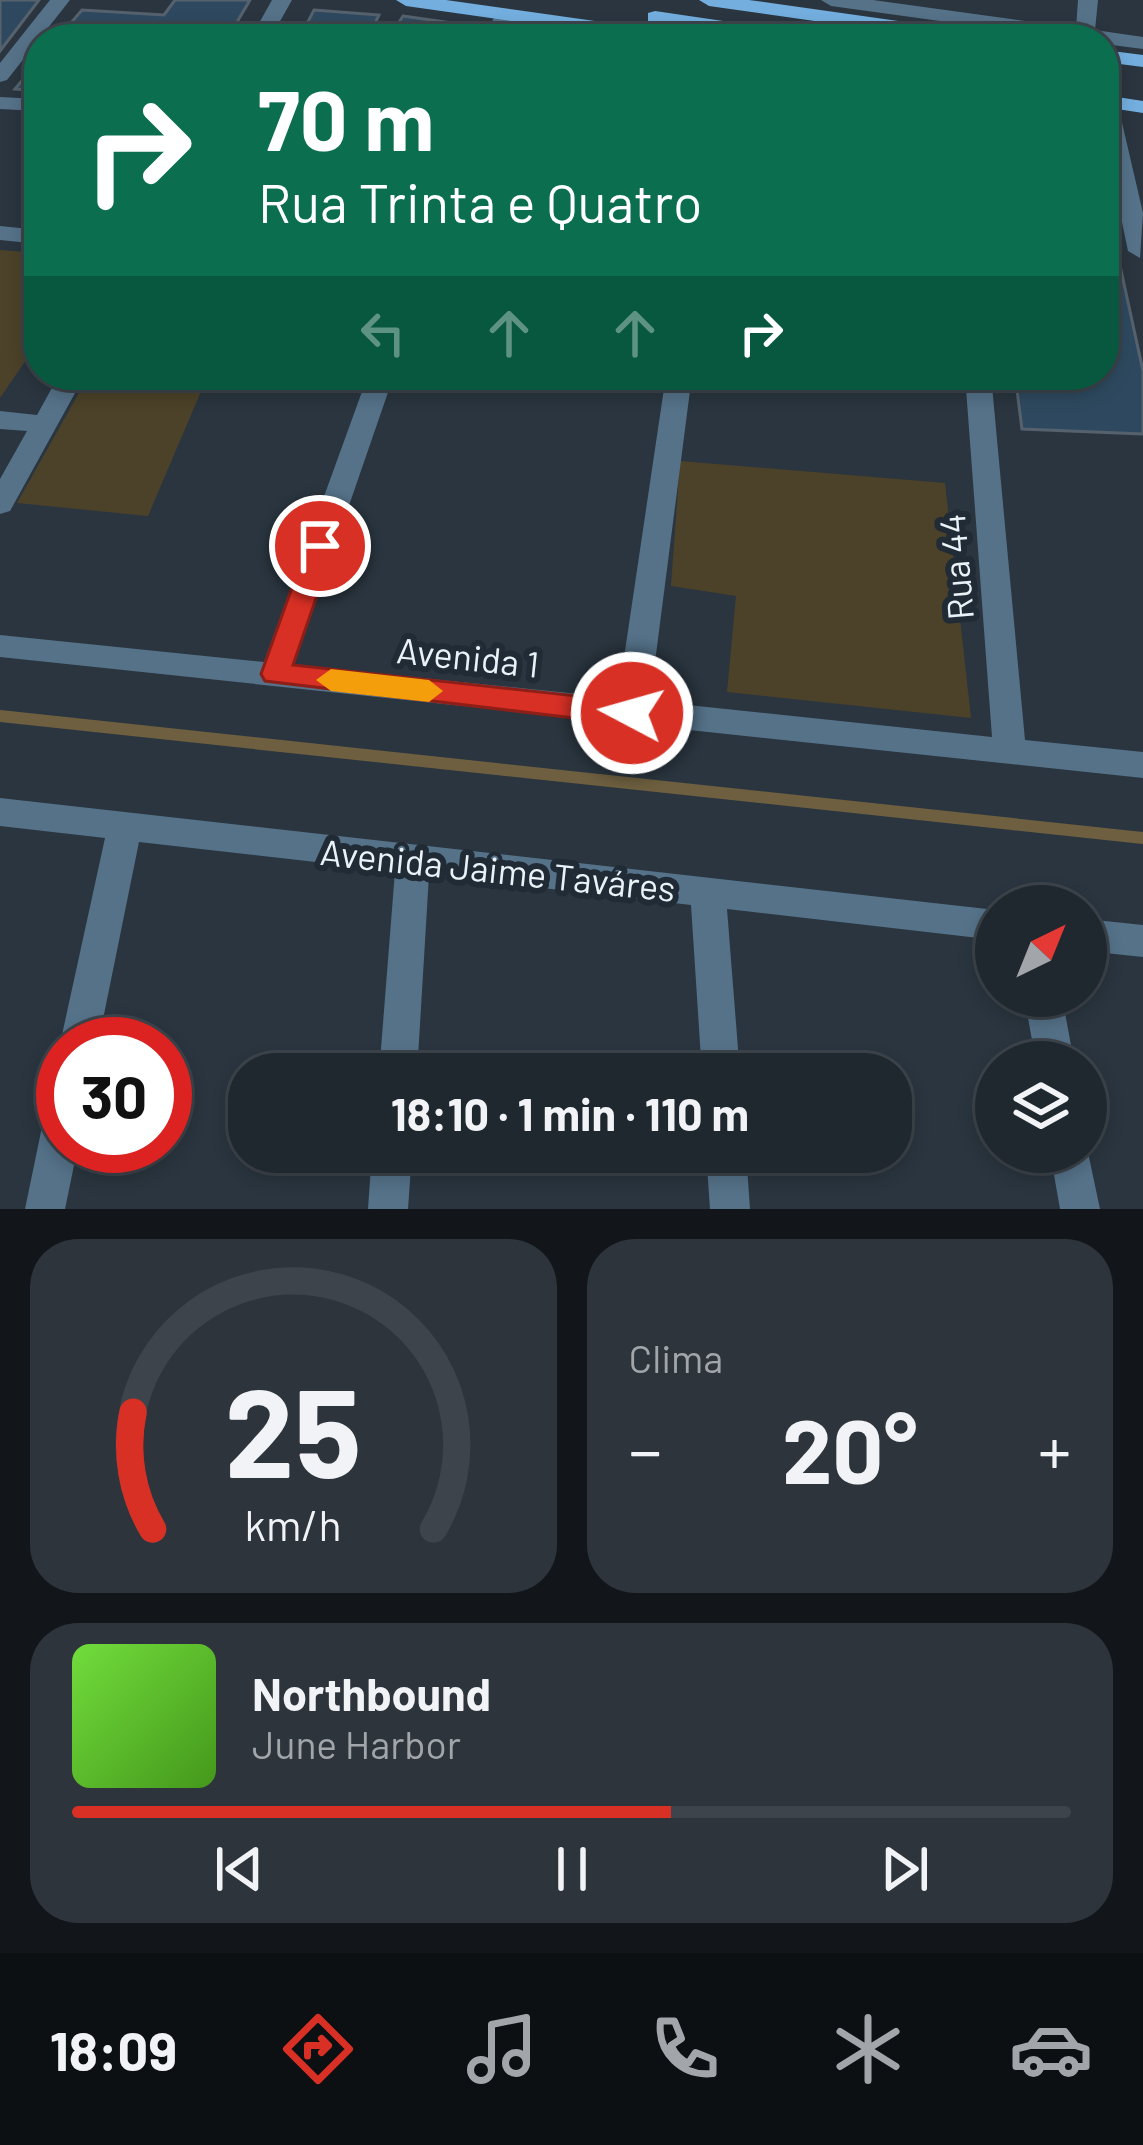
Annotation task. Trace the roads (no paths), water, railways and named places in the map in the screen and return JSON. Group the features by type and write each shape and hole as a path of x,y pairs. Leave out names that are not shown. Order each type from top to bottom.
{"main road":[{"path":"406,0 507,7 599,24"},
{"path":"542,0 704,24"},
{"path":"709,0 861,24"}],"street":[{"path":"41,24 60,0"},
{"path":"831,0 996,24"},
{"path":"0,76 24,46"},
{"path":"1119,157 1140,251"},
{"path":"0,504 64,390"},
{"path":"275,674 376,390"},
{"path":"632,713 677,390"},
{"name":"Rua 44","path":"979,390 1010,752"},
{"path":"0,420 45,424"},
{"name":"Avenida 1","path":"0,646 1143,765"},
{"name":"Avenida Jaime Taváres","path":"0,812 975,923"},
{"path":"86,1017 125,826"},
{"path":"399,1053 413,859"},
{"path":"708,892 720,1053"},
{"path":"1107,937 1143,941"},
{"path":"45,1209 52,1173"},
{"path":"388,1209 391,1173"},
{"path":"727,1173 730,1209"},
{"path":"1074,1173 1080,1209"}],"waterway":[{"path":"0,716 1143,838"}]}
